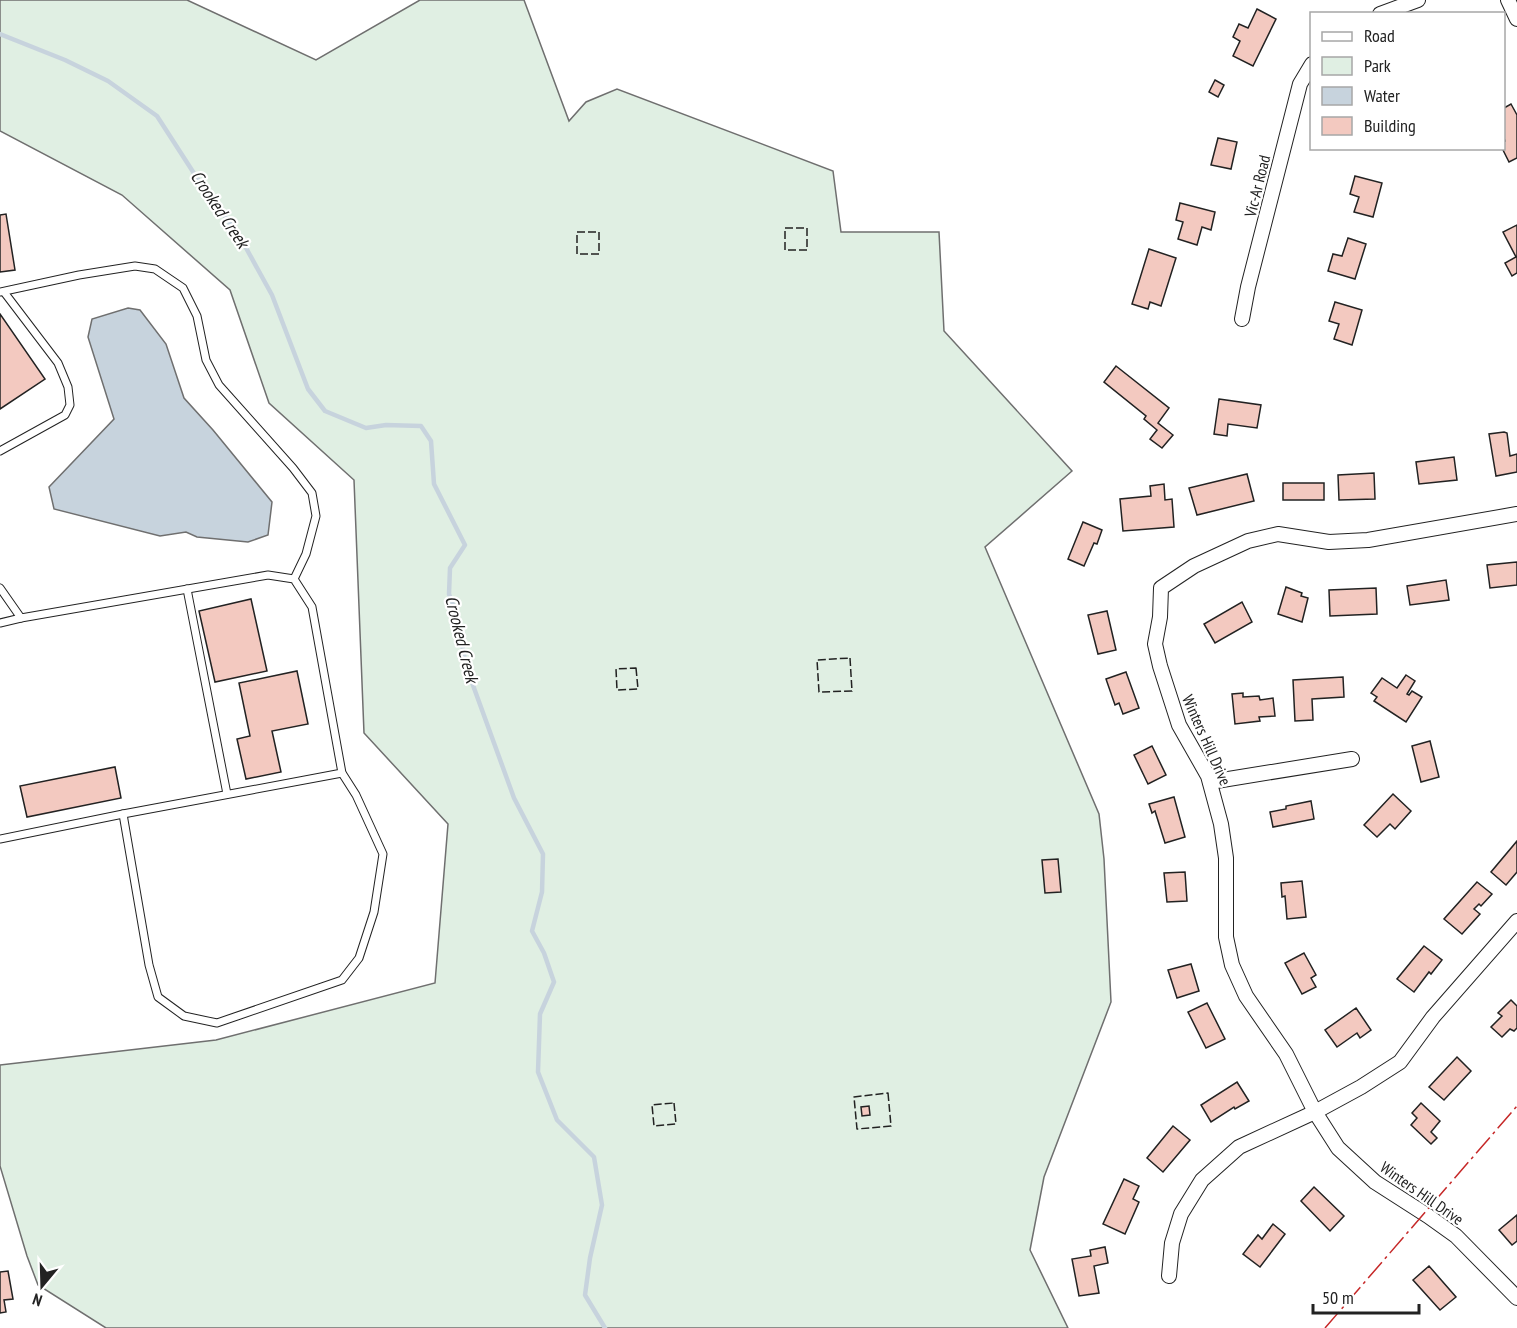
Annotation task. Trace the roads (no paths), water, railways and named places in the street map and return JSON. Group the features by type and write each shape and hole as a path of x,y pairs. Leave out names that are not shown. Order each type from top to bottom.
{"street":[{"path":"1385,12 1418,0"},
{"path":"1508,0 1517,19"},
{"name":"Vic-Ar Road","path":"1242,319 1248,287 1300,84 1310,66"},
{"name":"Winters Hill Drive","path":"1517,514 1368,540 1329,542 1278,534 1248,541 1194,566 1161,588 1160,617 1155,644 1179,724 1209,776 1221,824 1226,858 1226,937 1232,965 1246,996 1286,1054 1315,1112 1338,1148 1375,1182 1456,1236 1517,1298"},
{"path":"1210,782 1352,759"},
{"path":"1169,1276 1172,1243 1181,1214 1202,1180 1239,1147 1315,1112 1400,1062 1433,1017 1517,921"}],"lane":[{"path":"0,451 65,415 70,405 68,387 58,363 2,292 79,275 135,266 155,268 183,288 197,316 206,360 219,385 293,468 312,493 316,516 306,554 294,579"},
{"path":"0,623 268,575 294,579 312,607 342,773 356,795 382,854 374,912 359,958 342,980 217,1023 184,1016 158,997 149,965 123,814"},
{"path":"0,588 21,618"},
{"path":"187,589 227,794"},
{"path":"0,839 342,773"}],"water":[{"path":"128,308 140,310 166,344 184,398 272,502 268,535 248,542 197,537 186,532 160,536 54,509 49,487 114,419 88,337 92,319"}],"waterway":[{"name":"Crooked Creek","path":"0,34 65,60 108,81 157,116 197,178 240,237 272,295 308,389 325,411 366,428 386,425 421,426 431,441 434,484 465,545 450,568 449,594 457,616 466,666 514,798 543,854 542,892 532,931 544,953 554,982 540,1014 538,1072 557,1120 594,1157 602,1205 590,1258 585,1295 605,1328"}]}
